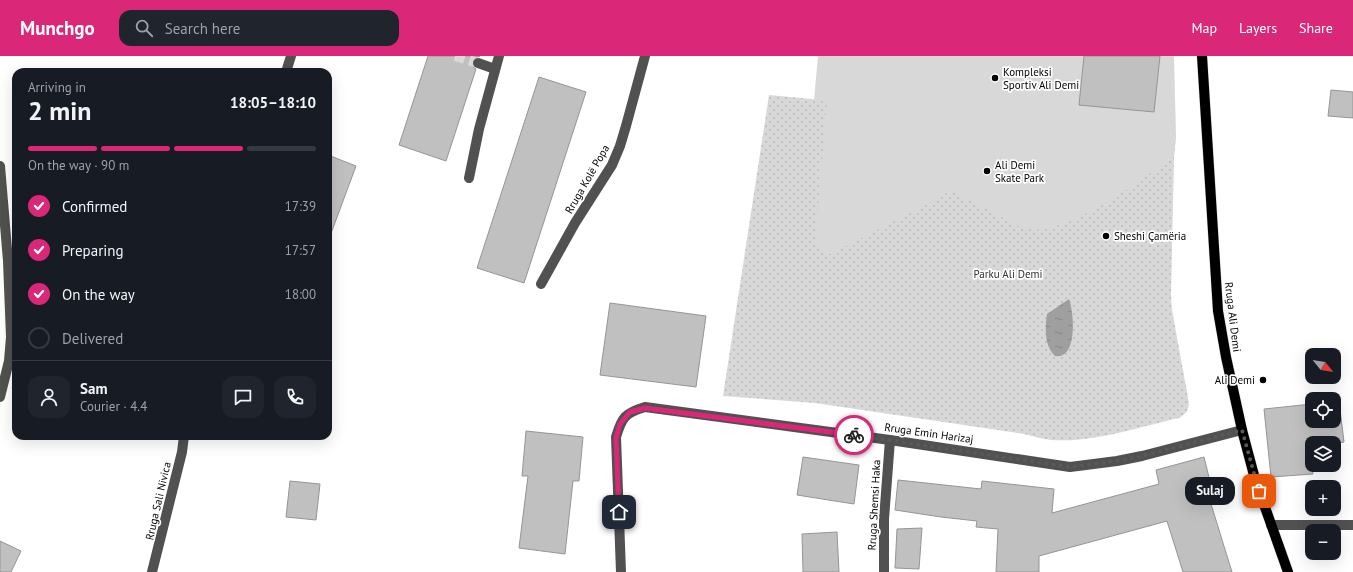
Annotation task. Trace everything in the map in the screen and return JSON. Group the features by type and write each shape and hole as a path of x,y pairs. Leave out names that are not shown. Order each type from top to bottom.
{"main road":[{"name":"Rruga Ali Demi","path":"1202,56 1218,311 1226,357 1242,430 1255,479 1288,572"}],"street":[{"path":"287,68 291,56"},
{"path":"469,178 479,129 499,56"},
{"name":"Rruga Kolë Popa","path":"542,284 575,223 612,165 620,146 645,56"},
{"path":"478,63 495,69"},
{"path":"0,166 4,260 12,303"},
{"path":"0,397 9,361 12,322"},
{"name":"Rruga Emin Harizaj","path":"621,572 616,438 620,424 630,412 645,408 890,440 1070,467 1142,456 1242,430"},
{"name":"Rruga Sali Nivica","path":"152,572 182,452 184,440"},
{"name":"Rruga Shemsi Haka","path":"884,572 884,519 890,440"},
{"path":"1271,525 1353,525"}],"green space":[{"name":"Ali Demi Skate Park","path":"818,56 1174,56 1176,136 1174,157 1101,206 1058,226 1039,230 1022,228 954,193 947,193 831,254 827,254 820,251 815,239 827,101 814,100"},
{"name":"Parku Ali Demi","path":"769,95 1044,121 1176,136 1174,157 1171,296 1172,310 1189,403 1186,412 1179,418 1116,434 1083,439 1051,440 1024,434 815,403 723,396"}],"water":[{"path":"1069,299 1073,324 1071,343 1068,351 1062,355 1055,356 1051,352 1047,342 1047,314"}],"building":[{"path":"428,56 480,56 474,58 472,61 473,67 476,69 446,161 399,145"},
{"path":"1084,56 1160,56 1154,112 1079,105"},
{"path":"539,77 586,92 524,283 477,268"},
{"path":"1331,90 1353,92 1353,118 1328,116"},
{"path":"332,157 356,166 332,231"},
{"path":"610,303 706,316 696,387 600,375"},
{"path":"1305,405 1305,428 1341,428 1341,417 1344,442 1341,443 1341,436 1305,436 1305,472 1313,472 1313,474 1271,477 1264,409"},
{"path":"526,431 583,437 579,481 573,481 565,554 519,548 528,476 522,476"},
{"path":"803,457 859,465 854,504 797,495"},
{"path":"1204,457 1215,502 1211,504 1232,572 1183,572 1167,521 1039,556 1039,572 996,572 998,529 976,527 977,521 895,510 898,480 981,489 982,481 1054,489 1052,513 1159,484 1156,470"},
{"path":"290,481 320,484 316,520 286,517"},
{"path":"922,528 919,569 895,568 897,529"},
{"path":"837,532 839,572 803,572 802,534"},
{"path":"0,541 21,551 11,572 0,572"}],"tunnel":[{"path":"455,56 478,63"}],"way so far":[{"path":"854,435 1070,467 1142,456 1242,430 1259,491"}],"place":[{"name":"Kompleksi Sportiv Ali Demi","path":"995,78"},
{"name":"Ali Demi Skate Park","path":"987,171"},
{"name":"Sheshi Çamëria","path":"1106,236"},
{"name":"Ali Demi","path":"1263,380"},
{"name":"Sulaj","path":"1259,491"}],"route":[{"path":"619,512 616,438 620,424 630,412 645,408 795,426 854,435"}]}
